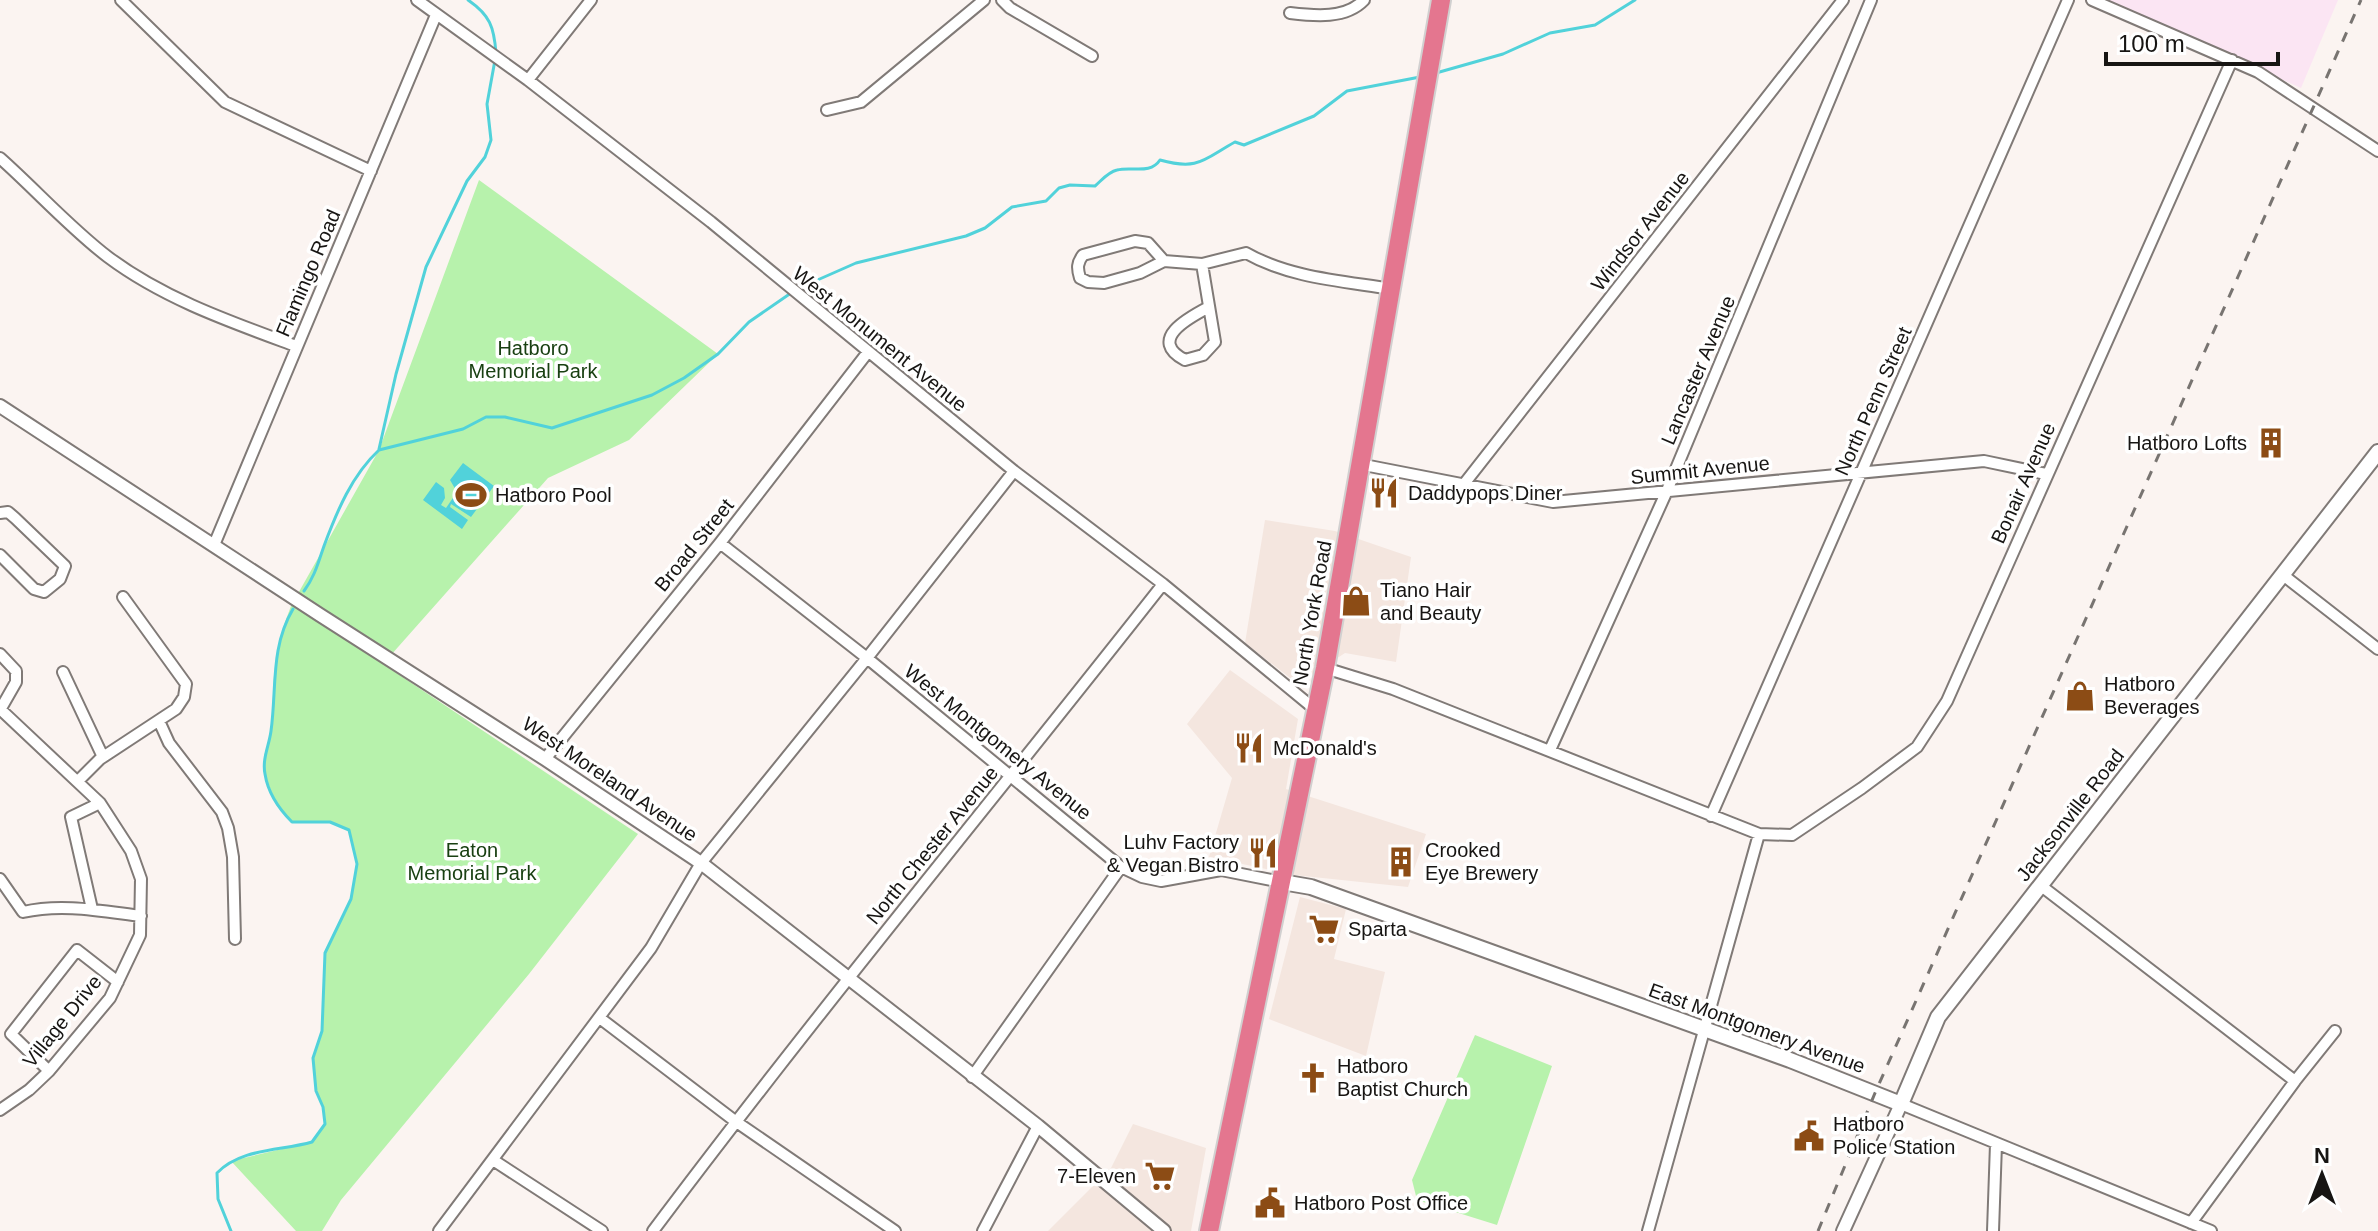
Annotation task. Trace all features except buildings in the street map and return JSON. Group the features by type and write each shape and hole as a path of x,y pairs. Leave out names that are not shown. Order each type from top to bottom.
{"highway":[{"name":"North York Road","path":"1209,1231 1317,711 1441,0"}],"main road":[{"name":"Jacksonville Road","path":"1901,1104 1938,1017 2378,452"},
{"name":"East Montgomery Avenue","path":"1282,882 1311,887 1705,1029 1901,1104"}],"street":[{"path":"121,0 225,102 371,171"},
{"name":"West Monument Avenue","path":"417,0 528,80 711,222 1014,471 1163,584 1317,711"},
{"path":"528,80 591,0"},
{"path":"827,110 861,102 984,0"},
{"path":"1002,0 1010,8 1092,56"},
{"path":"1290,13 1333,14 1351,10 1364,0"},
{"name":"Windsor Avenue","path":"1464,484 1843,0"},
{"name":"Lancaster Avenue","path":"1550,750 1666,493 1871,0"},
{"name":"North Penn Street","path":"1711,816 2068,0"},
{"path":"2092,0 2232,60 2291,92 2378,151"},
{"name":"Flamingo Road","path":"214,545 436,15"},
{"name":"Bonair Avenue","path":"1759,834 1792,835 1917,747 1947,701 2232,60"},
{"path":"0,158 108,257 130,271 203,311 296,346"},
{"path":"1164,261 1148,243 1135,241 1083,255 1078,262 1078,270 1080,278 1088,282 1104,283 1140,273 1164,261 1202,264 1246,253 1267,265 1291,272 1392,289"},
{"path":"1202,264 1215,342 1203,355 1185,360 1176,355 1170,336 1176,327 1209,307"},
{"name":"Broad Street","path":"545,759 720,543 868,352"},
{"name":"West Moreland Avenue","path":"0,406 701,863 1038,1126 1164,1231"},
{"name":"Summit Avenue","path":"1359,464 1553,502 1984,461 2046,474"},
{"path":"439,1231 601,1019 651,948 701,863 1014,471"},
{"path":"0,513 8,512 65,566 60,579 44,592 34,589 0,555"},
{"name":"West Montgomery Avenue","path":"720,543 867,658 1121,867 1142,877 1161,881 1221,870 1282,882"},
{"path":"2283,575 2378,649"},
{"name":"North Chester Avenue","path":"653,1231 846,978 1012,776 1163,584"},
{"path":"78,781 103,757 176,709 184,697 186,684 123,597"},
{"path":"0,654 16,671 16,682 0,710"},
{"path":"1325,668 1370,681 1759,834 1648,1231"},
{"path":"63,672 103,757"},
{"name":"Village Drive","path":"0,710 100,803 131,851 141,879 140,935 110,998 49,1071 29,1090 0,1110"},
{"path":"159,721 169,743 222,812 228,828 233,857 235,939"},
{"path":"92,909 71,817 100,803"},
{"path":"972,1077 1121,867"},
{"path":"0,879 23,912 42,908 92,909 141,916"},
{"path":"2040,885 2295,1081"},
{"path":"49,1071 11,1034 77,950 118,982"},
{"path":"601,1019 735,1121 895,1231"},
{"path":"2191,1223 2335,1031"},
{"name":"East Montgomery Avenue","path":"1901,1104 2211,1231"},
{"name":"Jacksonville Road","path":"1843,1231 1901,1104"},
{"path":"983,1231 1038,1126"},
{"path":"1993,1231 1996,1144"},
{"path":"493,1160 602,1231"}],"shaded area":[{"path":"2104,0 2338,0 2301,88"},
{"path":"1265,520 1335,531 1411,557 1396,662 1345,653 1298,684 1245,643"},
{"path":"1230,670 1298,719 1286,789 1426,834 1408,887 1294,875 1209,857 1232,778 1187,724"},
{"path":"1300,897 1346,909 1334,959 1385,972 1366,1056 1269,1019"},
{"path":"1133,1124 1206,1148 1191,1231 1048,1231 1111,1168"}],"green space":[{"path":"479,180 718,354 629,440 548,478 383,664 638,834 529,974 341,1200 322,1231 296,1231 231,1161 312,1142 325,1124 323,1107 316,1091 313,1058 322,1031 325,953 351,899 357,864 349,830 330,822 292,822 277,806 265,775 264,756 271,733 274,675 291,606 379,450"},
{"path":"1475,1035 1552,1066 1497,1225 1417,1200 1412,1180"}],"water":[{"name":"Hatboro Pool","path":"463,463 494,486 471,517 451,504 450,507 468,520 462,529 423,500 436,482 444,488 445,498 441,505 446,508 457,492 450,480"}],"waterway":[{"path":"468,0 490,22 496,53"},
{"path":"1436,73 1503,54 1550,33 1595,25 1635,0"},
{"path":"379,449 426,267 467,181 485,157 491,140 487,104 495,60"},
{"path":"797,289 856,263 966,236 985,228 1012,207 1046,201 1059,188 1095,186 1114,171 1146,169 1160,160 1184,164 1200,162 1235,142 1244,145 1314,116 1347,91 1420,77"},
{"path":"304,591 314,575 346,494 379,450 463,429 486,417 505,417 552,428 652,395 684,378 718,354 749,322 791,293"},
{"path":"231,1231 218,1199 217,1173 249,1155 312,1142 325,1124 323,1107 316,1091 313,1058 322,1031 325,953 351,899 357,864 349,830 330,822 292,822 275,800 266,781 264,763 271,731 278,653 293,609"}],"railway":[{"path":"1818,1231 1875,1093 2361,0"}],"place":[{"name":"Hatboro Lofts","path":"2271,443"},
{"name":"Daddypops Diner","path":"1384,493"},
{"name":"Hatboro Pool","path":"471,495"},
{"name":"Tiano Hair and Beauty","path":"1356,601"},
{"name":"Hatboro Beverages","path":"2080,696"},
{"name":"McDonald's","path":"1249,748"},
{"name":"Luhv Factory & Vegan Bistro","path":"1263,853"},
{"name":"Crooked Eye Brewery","path":"1401,862"},
{"name":"Sparta","path":"1324,929"},
{"name":"Hatboro Baptist Church","path":"1313,1078"},
{"name":"Hatboro Police Station","path":"1809,1136"},
{"name":"7-Eleven","path":"1160,1176"},
{"name":"Hatboro Post Office","path":"1270,1203"}],"park label":[{"name":"Hatboro Memorial Park","path":"533,360"},
{"name":"Eaton Memorial Park","path":"472,862"}]}
